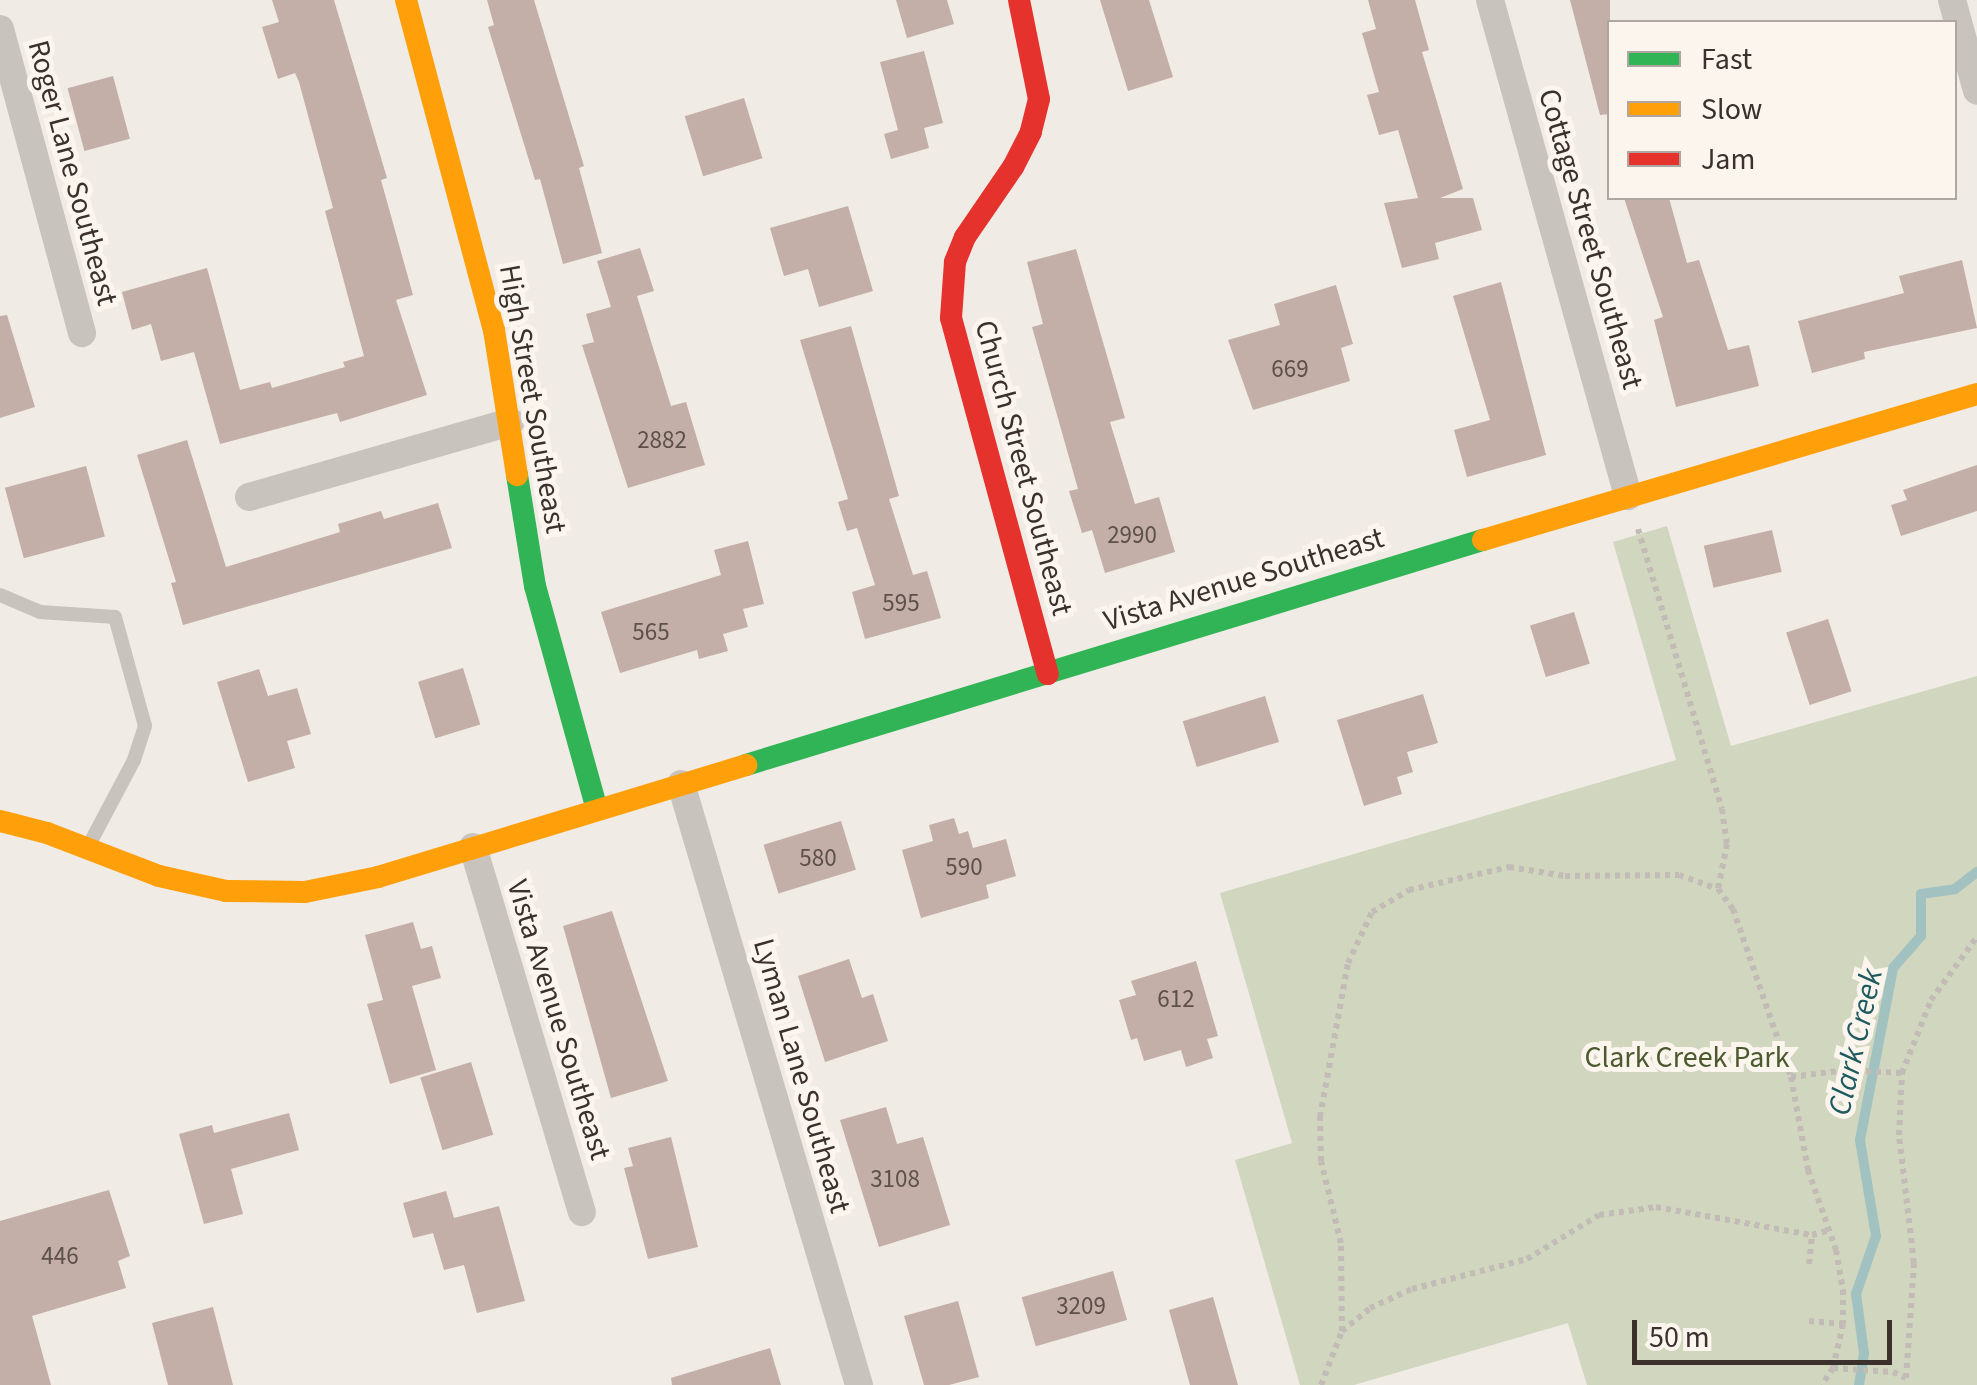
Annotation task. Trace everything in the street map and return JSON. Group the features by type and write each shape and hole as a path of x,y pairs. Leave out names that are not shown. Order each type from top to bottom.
{"main road":[{"name":"High Street Southeast","path":"406,0 490,311 544,625 597,810"},
{"name":"Church Street Southeast","path":"1019,0 1039,100 1014,166 960,250 951,318 1048,674"},
{"name":"Vista Avenue Southeast","path":"0,821 159,876 226,891 305,892 378,877 1628,496 1977,394"}],"street":[{"name":"Cottage Street Southeast","path":"1490,0 1628,496"},
{"path":"1952,0 1977,90"},
{"name":"Roger Lane Southeast","path":"0,29 82,334"},
{"path":"249,497 510,422"},
{"name":"Lyman Lane Southeast","path":"681,784 859,1385"},
{"name":"Vista Avenue Southeast","path":"473,847 582,1212"}],"lane":[{"path":"0,595 40,612 115,617 145,726 134,760 87,848"}],"path":[{"path":"1628,496 1722,809 1727,844 1718,889"},
{"path":"1322,1385 1342,1330 1341,1243 1321,1161 1320,1116 1348,963 1372,912 1409,890 1509,867 1565,876 1679,875 1718,889 1738,918 1791,1077 1808,1170 1830,1230 1843,1290 1843,1324 1832,1368 1822,1385"},
{"path":"1832,1368 1879,1371 1906,1378 1914,1241 1899,1135 1902,1073 1931,1000 1977,937"},
{"path":"1791,1077 1855,1070 1902,1073"},
{"path":"1342,1330 1395,1295 1516,1263 1599,1214 1627,1208 1670,1209 1812,1235 1830,1230"},
{"path":"1809,1264 1812,1235"},
{"path":"1809,1321 1843,1324"}],"green space":[{"name":"Clark Creek Park","path":"1667,526 1731,746 1977,676 1977,1385 1587,1385 1568,1323 1354,1385 1300,1385 1235,1160 1292,1143 1220,893 1676,760 1613,542"}],"building":[{"path":"272,0 334,0 387,178 381,180 413,295 396,300 427,395 340,422 337,413 220,444 194,352 161,361 151,324 132,330 122,292 207,268 240,390 270,382 272,388 345,367 343,362 364,356 325,211 333,208 299,82 295,73 278,79 262,27 279,22"},
{"path":"487,0 534,0 584,166 579,168 602,253 563,264 540,179 535,180 488,27 494,25"},
{"path":"896,0 947,0 954,24 907,38"},
{"path":"1100,0 1149,0 1173,77 1128,91"},
{"path":"1368,0 1415,0 1429,50 1422,52 1463,189 1440,198 1473,198 1482,230 1435,243 1439,259 1402,268 1384,203 1418,198 1398,130 1379,135 1367,95 1379,92 1362,33 1376,29"},
{"path":"1570,0 1610,0 1607,114 1600,115"},
{"path":"924,51 943,123 924,128 929,148 891,159 884,134 898,130 880,62"},
{"path":"113,76 130,139 84,151 68,88"},
{"path":"744,98 762,158 703,176 685,116"},
{"path":"1625,200 1670,200 1687,263 1699,260 1728,350 1749,345 1759,386 1676,407 1654,320 1663,317"},
{"path":"848,206 873,291 819,307 808,269 784,276 770,228"},
{"path":"640,248 654,291 637,296 671,406 686,402 705,465 628,488 582,345 594,342 586,314 611,307 597,261"},
{"path":"1076,249 1125,418 1110,422 1135,504 1159,497 1175,552 1105,573 1092,530 1082,533 1069,491 1078,489 1032,327 1043,324 1027,262"},
{"path":"1962,260 1977,328 1864,352 1865,359 1812,373 1798,321 1904,293 1899,276"},
{"path":"1501,282 1546,455 1467,477 1454,430 1490,420 1453,296"},
{"path":"1336,285 1353,344 1341,348 1350,381 1253,410 1228,340 1280,325 1274,304"},
{"path":"7,315 35,407 0,418 0,316"},
{"path":"851,326 899,496 889,499 913,575 927,571 941,618 865,639 852,592 875,585 857,528 847,531 838,502 848,499 800,340"},
{"path":"187,440 226,567 340,532 338,524 381,511 384,519 438,503 452,548 183,625 171,583 176,582 137,455"},
{"path":"1977,465 1977,511 1901,536 1891,505 1907,500 1903,490"},
{"path":"86,466 105,537 24,558 5,488"},
{"path":"1772,530 1782,572 1713,588 1704,546"},
{"path":"748,541 764,604 743,609 748,627 723,634 728,651 699,659 697,650 620,673 601,612 721,575 714,550"},
{"path":"1574,612 1590,664 1546,677 1530,625"},
{"path":"1828,619 1851,691 1810,705 1786,633"},
{"path":"463,668 480,724 435,738 418,682"},
{"path":"259,669 268,696 297,688 311,734 287,741 295,768 248,782 217,682"},
{"path":"1423,694 1438,743 1407,752 1413,772 1397,777 1402,794 1364,806 1337,720"},
{"path":"1265,696 1279,742 1197,767 1183,721"},
{"path":"954,818 959,834 968,831 973,848 1006,839 1016,876 986,885 989,898 921,918 902,850 933,841 929,825"},
{"path":"841,821 856,870 778,893 764,845"},
{"path":"612,911 668,1081 611,1098 563,926"},
{"path":"413,922 421,949 432,946 441,978 412,986 436,1070 390,1084 367,1004 383,1000 365,935"},
{"path":"849,959 862,998 873,994 888,1041 825,1062 798,976"},
{"path":"1196,961 1218,1036 1207,1039 1213,1058 1186,1067 1181,1050 1144,1061 1137,1038 1131,1040 1119,1000 1136,995 1131,981"},
{"path":"471,1062 493,1135 443,1150 420,1077"},
{"path":"886,1107 897,1144 923,1137 950,1225 879,1247 840,1120"},
{"path":"289,1113 299,1150 231,1169 243,1214 204,1224 179,1134 212,1125 214,1133"},
{"path":"671,1137 698,1247 648,1259 624,1168 633,1166 628,1148"},
{"path":"109,1190 130,1256 118,1261 126,1288 32,1316 51,1385 0,1385 0,1221"},
{"path":"446,1191 454,1218 499,1206 525,1301 477,1313 464,1265 444,1270 433,1233 413,1238 403,1203"},
{"path":"1113,1271 1127,1320 1036,1346 1022,1297"},
{"path":"1213,1297 1238,1385 1190,1385 1169,1310"},
{"path":"958,1301 979,1377 949,1385 924,1385 904,1316"},
{"path":"213,1307 233,1385 168,1385 152,1323"},
{"path":"770,1348 781,1385 672,1385 671,1378"}],"waterway":[{"name":"Clark Creek","path":"1859,1385 1864,1353 1856,1294 1876,1236 1860,1140 1893,968 1921,936 1921,894 1955,889 1977,872"}],"traffic: fast":[{"path":"517,475 535,586 597,810"},
{"path":"746,765 1483,540"}],"traffic: slow":[{"path":"406,0 494,330 517,475"},
{"path":"1483,540 1977,394"},
{"path":"0,821 47,833 159,876 226,891 305,892 378,877 746,765"}],"traffic: jam":[{"path":"1019,0 1039,99 1031,132 1013,167 965,237 955,262 951,318 1048,674"}]}
